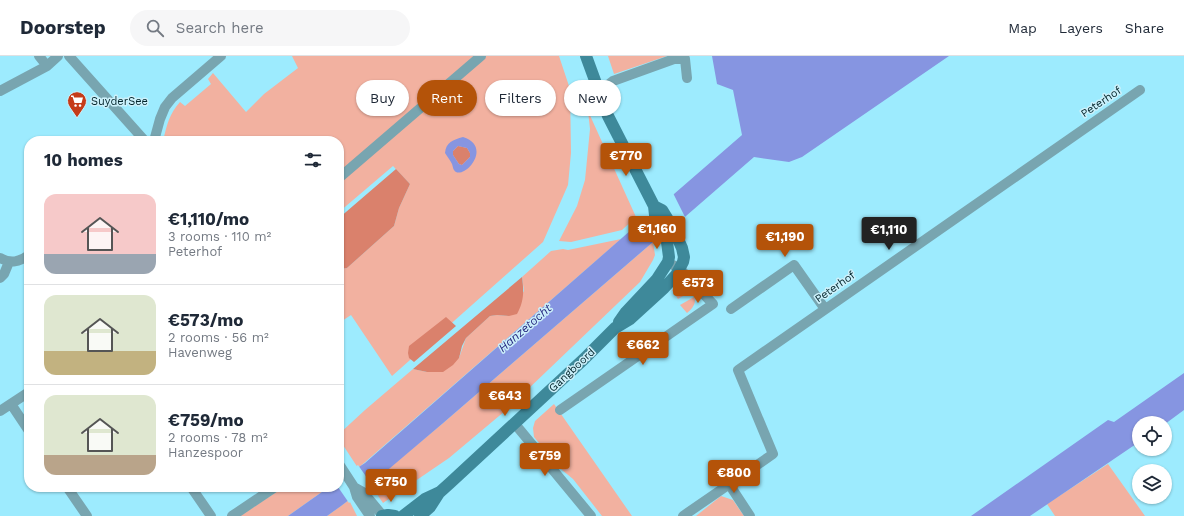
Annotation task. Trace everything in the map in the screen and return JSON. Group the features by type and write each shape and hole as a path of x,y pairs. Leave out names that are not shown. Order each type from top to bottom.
{"main road":[{"path":"586,56 595,80"},
{"path":"608,116 652,201 654,215 680,242 684,257 680,269"},
{"path":"668,262 669,232"},
{"name":"Gangboord","path":"420,516 430,508 440,492 515,424 615,328 626,312 657,279 668,262"},
{"name":"Gangboord","path":"615,328 630,319 664,288 680,269"},
{"name":"Gangboord","path":"403,516 425,499 440,492"},
{"path":"375,514 395,516"}],"street":[{"path":"39,56 47,66"},
{"path":"0,91 47,66 58,56"},
{"path":"155,136 165,107 172,98 220,56"},
{"path":"344,174 481,56"},
{"path":"72,57 141,136"},
{"path":"617,80 674,59 685,59 687,78"},
{"name":"Peterhof","path":"729,484 773,454 738,370 1140,90"},
{"path":"0,278 4,274 5,260 16,262 24,258"},
{"path":"560,410 713,304 680,269 668,262"},
{"path":"731,310 794,265 825,309"},
{"path":"0,411 24,395"},
{"path":"11,404 24,424"},
{"path":"515,424 591,516"},
{"path":"344,471 354,486 357,497 375,514"},
{"path":"683,516 729,484 750,516"},
{"path":"70,492 87,516"},
{"path":"194,492 211,516"},
{"path":"232,516 267,492"}],"shaded area":[{"path":"292,56 559,56 567,80 564,80 564,116 570,116 571,153 568,185 543,242 392,376 351,315 344,320 344,268 347,268 394,226 399,208 410,184 393,166 344,208 344,136 164,136 169,120 176,106 180,102 185,106 211,84 208,79 213,73 246,112 264,94 298,68"},
{"path":"608,56 667,56 614,74"},
{"path":"589,116 590,116 636,217 622,230 571,242 559,241 577,206 585,180 590,129"},
{"path":"458,146 467,148 470,153 470,157 462,165 459,164 453,155 453,151"},
{"path":"396,169 410,184 399,208 394,226 347,268 344,268 344,214"},
{"path":"621,239 358,468 344,447 344,429 413,369 427,372 459,358 466,338 490,316 509,316 524,291 522,277 551,251 563,249 568,250"},
{"path":"653,242 655,255 640,282 505,411 449,458 383,503 370,484"},
{"path":"522,277 523,296 517,314 509,316 490,316 466,338 459,358 453,365 443,372 427,372 413,369"},
{"path":"679,288 687,289 690,292 678,299 672,290"},
{"path":"694,297 694,304 687,313 680,305"},
{"path":"446,317 456,326 414,362 409,358 409,346"},
{"path":"554,404 632,516 602,516 573,479 562,470 534,437 533,428 535,421"},
{"path":"1108,464 1132,498 1132,504 1136,504 1145,516 1055,516 1047,504"},
{"path":"276,492 322,492 288,516 240,516"},
{"path":"721,496 733,500 744,516 696,516"},
{"path":"349,500 357,516 327,516"}],"water":[{"name":"Hanzetocht","path":"712,56 949,56 802,157 789,162 754,157 383,474 327,516 288,516 322,492 344,492 344,477 365,463 663,202 742,135 733,90 717,84"},
{"path":"463,137 471,141 476,147 476,153 474,160 466,170 456,172 445,153 448,144 453,140","holes":["458,146 467,148 470,153 470,157 462,165 459,164 453,155 453,151"]},
{"path":"1184,373 1184,410 1172,419 1172,416 1132,416 1132,447 1030,516 971,516 1108,420 1114,422"}],"pier":[{"path":"673,193 685,217 654,243 642,218 662,200"},
{"path":"358,465 372,485 349,503 341,492 344,492 344,475"}],"place":[{"name":"SuyderSee","path":"77,118"}]}
